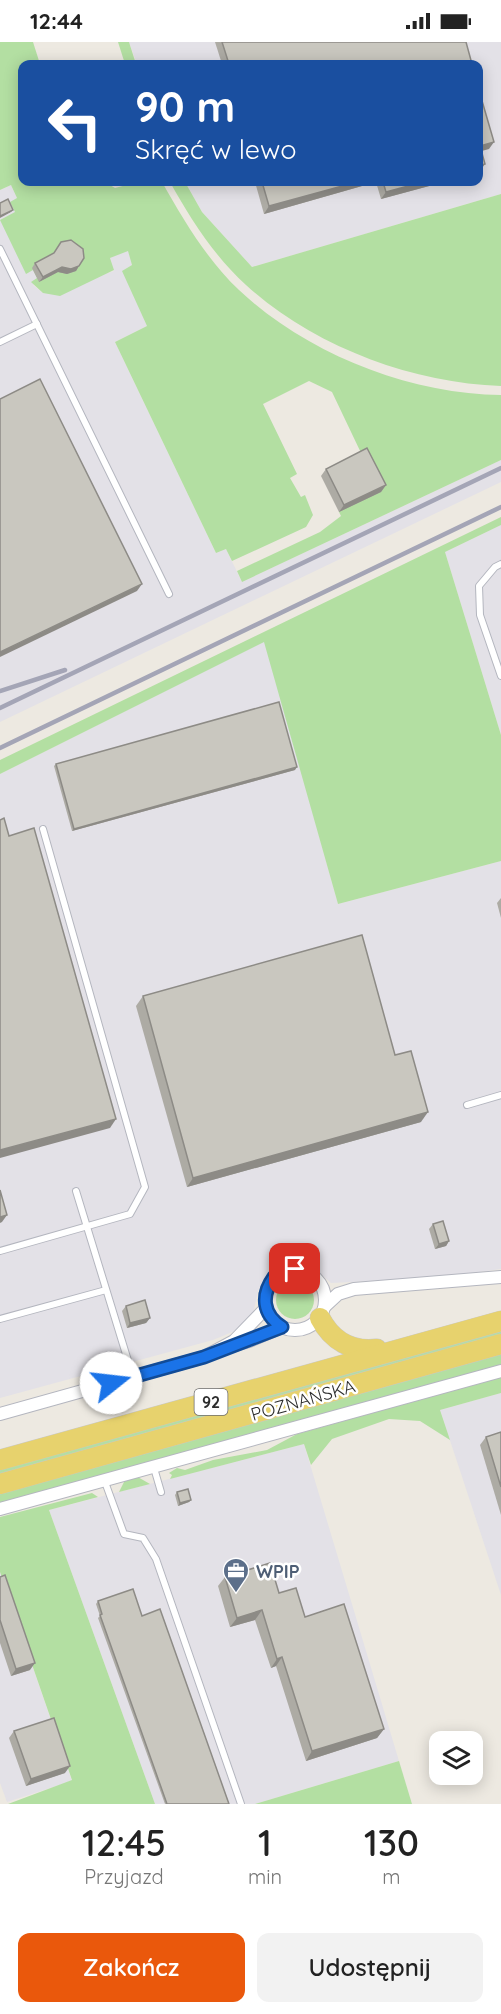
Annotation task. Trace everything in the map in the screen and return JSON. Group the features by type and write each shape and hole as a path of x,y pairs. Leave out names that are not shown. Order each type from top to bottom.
{"main road":[{"path":"323,1312 333,1336 352,1348 369,1350 422,1343"},
{"name":"POZNAŃSKA","path":"0,1461 501,1321"},
{"name":"POZNAŃSKA","path":"0,1484 501,1344"}],"street":[{"path":"282,1327 269,1316 266,1308 268,1286 274,1277 295,1269 315,1276 322,1284 323,1312"},
{"path":"0,1414 204,1357 282,1327 302,1329 323,1312 338,1293 354,1289 501,1277"},
{"path":"224,1348 242,1334 266,1308"},
{"name":"POZNAŃSKA","path":"0,1509 105,1482 501,1371"}],"lane":[{"path":"0,249 169,594"},
{"path":"0,342 37,324"},
{"path":"501,564 495,567 479,586 480,615 501,676"},
{"path":"0,1251 130,1214 145,1187 43,829"},
{"path":"467,1105 501,1095"},
{"path":"76,1191 133,1377"},
{"path":"0,1319 106,1290"},
{"path":"154,1468 161,1492"},
{"path":"105,1482 124,1534 143,1538 156,1559 241,1804"}],"shaded area":[{"path":"129,42 501,42 501,194 252,267 202,212 187,186 483,186 483,60 136,60"},
{"path":"11,185 17,198 16,212 0,220 0,190"},
{"path":"0,220 32,268 53,275 33,285 43,293 114,271 110,258 128,250 132,265 123,271 147,326 115,342 216,553 226,549 242,582 501,460 501,482 0,722"},
{"path":"501,525 501,735 445,552"},
{"path":"265,641 338,904 501,861 501,1269 436,1278 331,1283 305,1260 288,1262 269,1271 258,1291 253,1314 237,1330 213,1340 0,1398 0,774"},
{"path":"501,1393 501,1595 440,1410"},
{"path":"304,1444 399,1761 255,1804 155,1804 49,1510"},
{"path":"0,1572 72,1781 7,1802 0,1783"}],"green space":[{"path":"0,42 33,42 39,60 18,60 18,186 112,186 115,188 164,186 196,239 216,266 266,313 295,333 360,366 395,378 466,393 501,395 501,460 242,582 237,571 320,532 341,516 339,512 362,455 332,392 309,381 263,404 297,474 290,478 301,497 305,495 313,515 306,527 232,561 226,549 216,553 115,342 147,326 122,271 132,265 128,251 110,258 114,270 60,296 43,293 31,282 37,278 33,270 26,274 0,220 15,212 10,202 17,198 11,185 0,190"},
{"path":"118,42 129,42 135,60 124,60"},
{"path":"172,186 187,186 202,212 252,267 501,194 501,386 433,378 398,369 332,343 301,326 273,307 234,274 186,209"},
{"path":"501,517 501,525 445,552 501,735 501,861 338,904 264,642 0,774 0,760"},
{"path":"295,1281 309,1286 314,1300 309,1314 295,1319 281,1314 276,1300 281,1286"},
{"path":"501,1328 501,1337 0,1477 0,1467"},
{"path":"501,1351 501,1365 0,1503 0,1492"},
{"path":"501,1377 501,1393 440,1410 450,1440 420,1421 389,1419 332,1439 311,1465 304,1444 170,1479 172,1475 169,1473 177,1468 185,1470 213,1460 267,1450 297,1434"},
{"path":"136,1476 150,1484 119,1492 125,1480"},
{"path":"92,1493 98,1497 49,1510 155,1804 8,1804 72,1780 0,1572 0,1517"},
{"path":"399,1761 412,1804 255,1804"}],"building":[{"path":"222,42 466,42 471,60 228,60"},
{"path":"483,104 494,142 483,145"},
{"path":"263,186 342,186 269,206"},
{"path":"384,186 408,186 386,192"},
{"path":"8,199 13,210 0,216 0,203"},
{"path":"71,240 83,249 84,258 79,266 71,269 62,267 43,277 35,263 54,253 61,242"},
{"path":"40,379 142,584 0,652 0,399"},
{"path":"367,448 386,485 344,505 326,469"},
{"path":"279,702 297,767 74,829 56,764"},
{"path":"4,818 9,836 34,828 116,1119 0,1150 0,820"},
{"path":"362,935 395,1055 411,1051 428,1112 193,1178 143,996"},
{"path":"0,1190 7,1215 0,1217"},
{"path":"443,1221 449,1241 439,1244 433,1224"},
{"path":"145,1300 150,1318 130,1323 126,1306"},
{"path":"501,1432 501,1487 486,1437"},
{"path":"188,1489 191,1500 180,1503 177,1492"},
{"path":"270,1563 279,1593 296,1588 305,1617 344,1604 384,1729 312,1751 282,1657 277,1659 262,1610 237,1618 225,1577"},
{"path":"5,1575 35,1663 16,1669 0,1620 0,1577"},
{"path":"133,1589 142,1616 160,1609 229,1804 167,1804 100,1615 102,1614 98,1601"},
{"path":"54,1718 70,1766 31,1779 14,1731"}],"railway":[{"path":"0,708 501,468"},
{"path":"0,748 501,507"},
{"path":"0,691 65,670"}],"place":[{"name":"WPIP","path":"236,1594"}],"route":[{"path":"111,1383 204,1357 282,1327 269,1316 265,1297 274,1277 284,1271 295,1269"}]}
